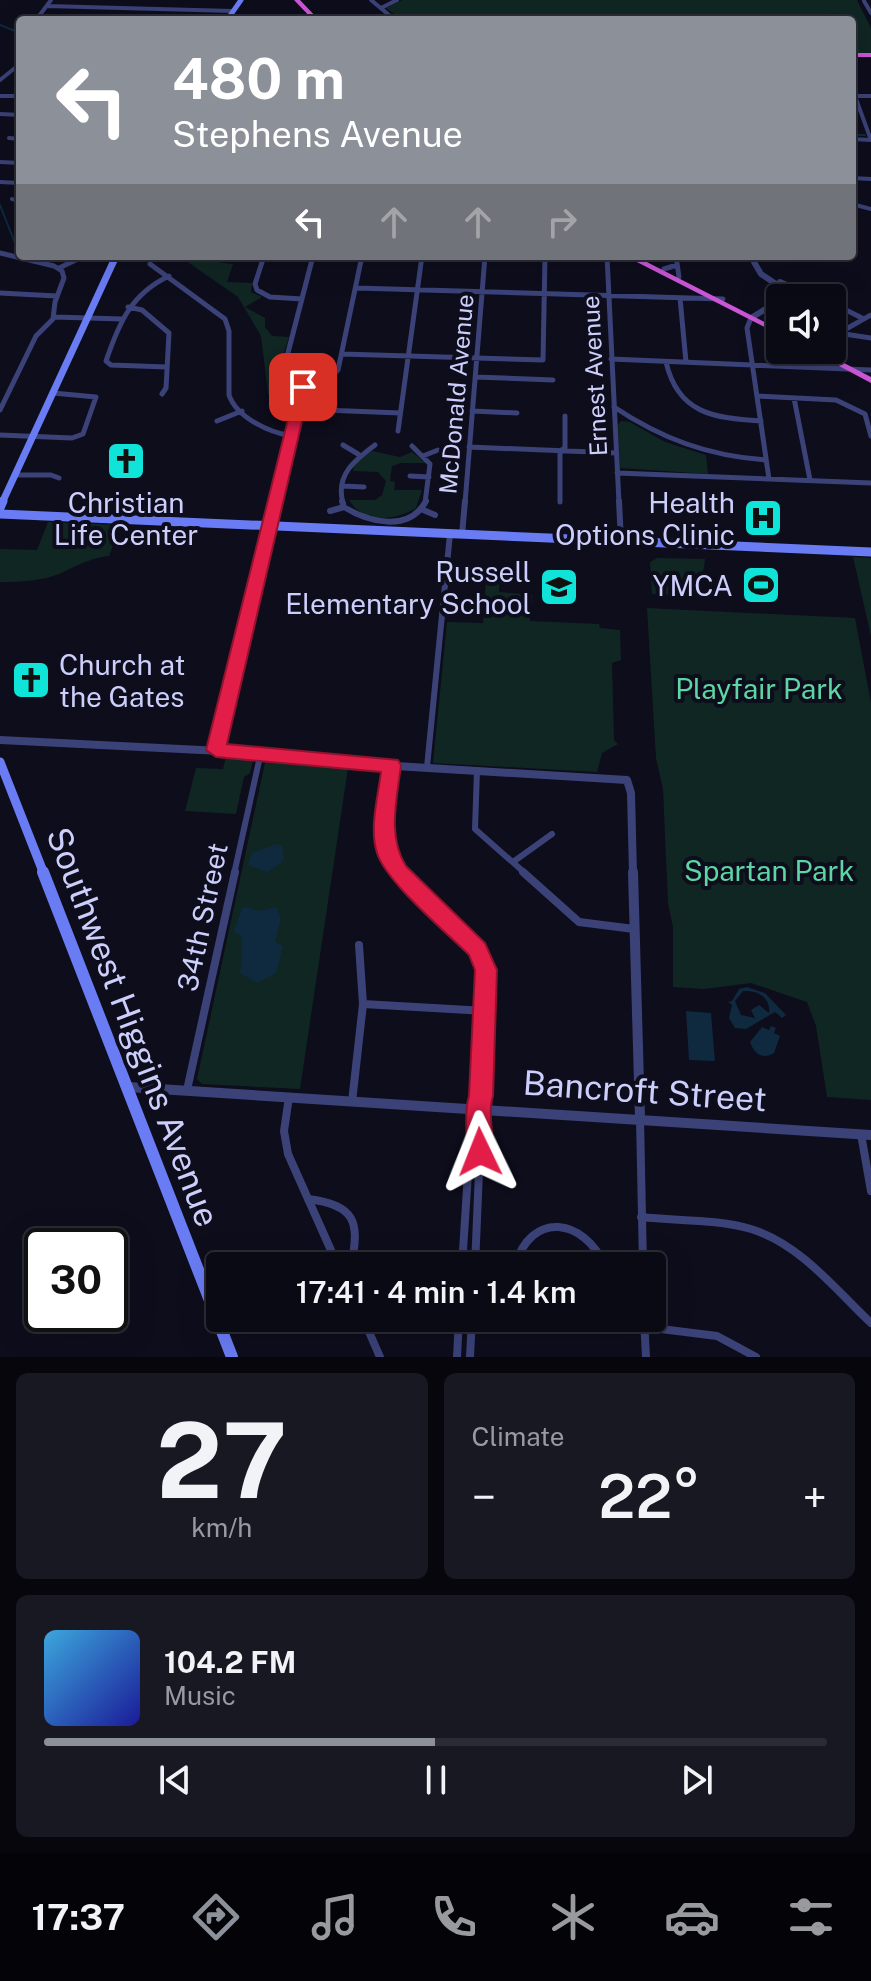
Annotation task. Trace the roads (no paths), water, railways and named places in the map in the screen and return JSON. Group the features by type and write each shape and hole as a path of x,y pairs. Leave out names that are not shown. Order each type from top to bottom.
{"highway":[{"path":"297,0 312,16"},
{"path":"637,260 719,299"},
{"path":"645,260 766,324"},
{"path":"846,363 869,373"},
{"path":"841,364 869,373"}],"main road":[{"path":"229,16 241,0"},
{"path":"0,508 114,260"},
{"path":"0,514 871,552"},
{"name":"Southwest Higgins Avenue","path":"0,762 232,1357"}],"street":[{"path":"39,16 51,0"},
{"path":"371,0 390,16"},
{"path":"381,8 397,0"},
{"path":"862,1 871,3"},
{"path":"862,1 871,13"},
{"path":"47,6 232,11"},
{"path":"0,80 16,67"},
{"path":"856,101 871,140"},
{"path":"9,138 16,139"},
{"path":"12,199 16,200"},
{"path":"28,260 59,268 76,260"},
{"path":"263,260 255,284 257,290 270,297 302,299"},
{"path":"312,260 283,372 292,381 304,385 334,377 342,354 361,260"},
{"path":"398,431 421,260"},
{"name":"McDonald Avenue","path":"462,535 485,260"},
{"path":"342,354 543,360 545,260"},
{"name":"Ernest Avenue","path":"606,260 621,541"},
{"path":"676,260 679,277"},
{"path":"756,260 755,267 778,284"},
{"path":"150,264 217,312 227,323 229,398 272,434 291,436"},
{"path":"664,269 677,265"},
{"path":"0,410 36,336 54,317 64,278 59,268"},
{"path":"167,367 107,363 128,307 143,288 169,276"},
{"path":"356,288 719,299"},
{"path":"1,294 57,296"},
{"path":"680,298 686,362"},
{"path":"128,307 142,310 169,333 166,388 162,394"},
{"path":"766,309 753,317 747,328 769,479"},
{"path":"846,310 864,319"},
{"path":"846,329 871,315"},
{"path":"54,317 122,319"},
{"path":"846,336 871,338"},
{"path":"611,359 848,368"},
{"path":"666,362 671,387 688,404 729,419 761,421"},
{"path":"475,377 553,380"},
{"path":"216,750 304,385"},
{"path":"0,435 72,438 83,434 96,397 53,393"},
{"path":"758,396 836,400 868,412 871,436"},
{"path":"794,398 810,480"},
{"path":"614,407 645,429 683,447 734,458 766,460"},
{"path":"298,409 400,413"},
{"path":"217,421 242,411"},
{"path":"472,411 517,413"},
{"path":"560,451 565,448 565,416"},
{"path":"343,445 358,454"},
{"path":"344,507 341,496 349,464 358,454 375,445"},
{"path":"330,511 344,507 366,519 380,521 400,520 421,509 427,498 430,464 412,446"},
{"path":"469,447 616,453"},
{"path":"423,456 438,450"},
{"path":"560,451 560,502"},
{"path":"617,473 871,483"},
{"path":"15,475 51,475 59,478"},
{"path":"410,476 429,477"},
{"path":"343,486 364,487"},
{"path":"421,509 435,515"},
{"path":"378,531 380,521"},
{"name":"McDonald Avenue","path":"427,767 450,534"},
{"path":"0,740 261,752 330,762 621,778 631,785 642,1252"},
{"name":"34th Street","path":"187,1090 261,752"},
{"path":"391,765 384,830 387,853 399,872 477,949 486,970 481,1096 471,1126 463,1252"},
{"path":"477,770 475,829 579,922 634,929"},
{"path":"513,862 552,834"},
{"path":"352,1102 363,1004 359,945"},
{"path":"363,1004 486,1011"},
{"name":"Bancroft Street","path":"128,1087 477,1107 866,1135"},
{"path":"289,1097 285,1140 332,1252"},
{"path":"476,1252 481,1124 477,1107"},
{"path":"866,1135 871,1191"},
{"path":"308,1199 338,1202 351,1215 355,1230 353,1252"},
{"path":"641,1217 723,1224 753,1230 776,1240 802,1258 871,1323"},
{"path":"518,1252 529,1237 542,1228 558,1225 573,1228 591,1239 600,1252"},
{"path":"666,1326 720,1335 738,1343 756,1357"},
{"path":"369,1332 380,1357"},
{"path":"457,1357 458,1332"},
{"path":"470,1357 471,1332"},
{"path":"645,1332 646,1357"}],"water":[{"path":"276,844 282,846 284,858 281,863 267,872 248,865 252,853"},
{"path":"276,907 281,918 275,942 283,946 276,973 258,983 238,972 242,968 242,936 234,932 242,908 258,911"},
{"path":"747,987 765,993 786,1015 782,1018 775,1012 746,1029 735,1028 729,1018 732,1005 728,1002 732,1001 739,989","holes":["743,991 758,993 765,999 769,1013 759,1005 751,1010 755,1018 741,1015 735,1001"]},
{"path":"686,1011 711,1013 715,1061 689,1060"},
{"path":"771,1026 776,1028 774,1033 780,1036 774,1053 763,1056 756,1053 750,1042 762,1027 769,1030"}],"waterway":[{"path":"0,25 16,31"},
{"path":"856,135 865,135"},
{"path":"0,205 16,245"}],"place":[{"name":"Christian Life Center","path":"126,461"},
{"name":"Health Options Clinic","path":"763,518"},
{"name":"YMCA","path":"761,585"},
{"name":"Russell Elementary School","path":"559,587"},
{"name":"Church at the Gates","path":"31,680"}],"park label":[{"name":"Playfair Park","path":"759,688"},
{"name":"Spartan Park","path":"769,870"}]}
